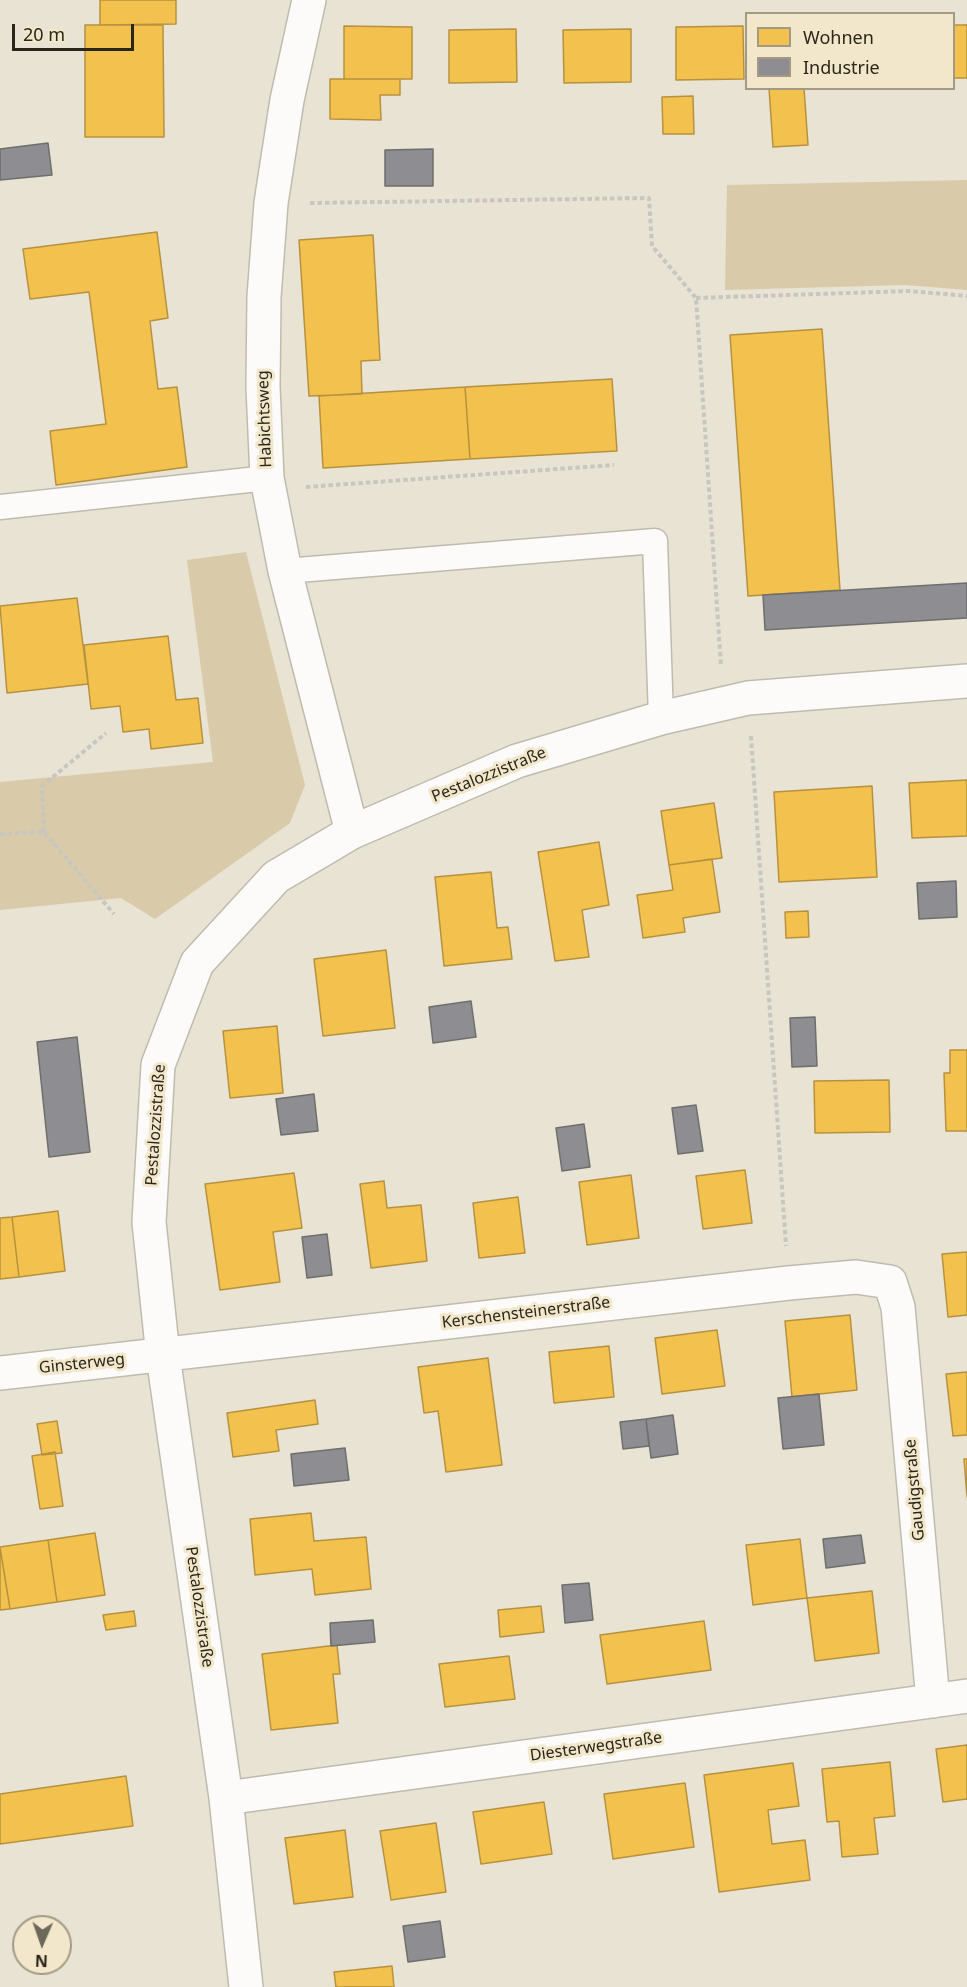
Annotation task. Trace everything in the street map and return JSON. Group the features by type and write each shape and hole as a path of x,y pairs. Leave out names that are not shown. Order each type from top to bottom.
{"street":[{"name":"Habichtsweg","path":"309,0 287,99 271,203 264,297 263,387 268,484 285,570 352,832"},
{"name":"Pestalozzistraße","path":"246,1987 226,1798 163,1356 149,1222 158,1065 197,963 276,877 352,832 517,761 661,718 736,701 967,681"},
{"name":"Kerschensteinerstraße","path":"163,1356 789,1283 856,1277 890,1282"},
{"name":"Gaudigstraße","path":"890,1282 898,1307 933,1701"},
{"name":"Ginsterweg","path":"0,1373 163,1356"},
{"name":"Diesterwegstraße","path":"226,1798 967,1696"}],"lane":[{"path":"0,507 268,484"},
{"path":"285,570 655,541 661,718"}],"path":[{"path":"271,203 649,198 652,246 696,298 736,701 789,1283"},
{"path":"696,298 909,291 967,296"},
{"path":"268,484 614,465"},
{"path":"106,733 42,786 44,832 114,914"},
{"path":"0,834 44,832"}],"shaded area":[{"path":"967,180 967,290 905,285 725,290 727,185"},
{"path":"246,552 305,785 290,823 155,919 121,898 0,910 0,782 213,762 187,560"}],"building: Wohnen":[{"path":"100,0 176,0 176,24 100,25"},
{"path":"85,25 163,25 164,137 85,137"},
{"path":"955,25 967,25 967,78 955,78"},
{"path":"344,26 412,27 412,79 344,79"},
{"path":"743,26 744,79 676,80 676,27"},
{"path":"516,29 517,82 449,83 449,30"},
{"path":"631,29 631,82 564,83 563,30"},
{"path":"330,79 400,79 400,95 380,95 381,120 330,119"},
{"path":"769,90 804,90 808,145 773,147"},
{"path":"693,96 694,134 663,134 662,97"},
{"path":"157,232 168,318 150,321 158,389 177,387 187,467 56,485 50,431 106,424 89,292 30,299 23,249"},
{"path":"373,235 380,360 361,361 362,394 309,396 299,240"},
{"path":"822,329 840,590 748,596 730,335"},
{"path":"612,379 617,451 470,459 465,387"},
{"path":"465,387 470,459 323,468 319,396"},
{"path":"77,598 88,684 7,693 0,606"},
{"path":"168,636 176,700 198,698 203,743 151,749 149,729 123,732 120,706 91,709 84,645"},
{"path":"967,780 967,836 912,838 909,783"},
{"path":"872,786 877,877 779,882 774,792"},
{"path":"714,803 722,858 669,865 661,811"},
{"path":"599,842 609,905 582,910 589,957 555,961 538,852"},
{"path":"712,859 720,912 683,918 685,932 643,938 637,895 673,890 669,865"},
{"path":"491,872 497,928 508,927 512,959 444,966 435,877"},
{"path":"808,911 809,937 786,938 785,912"},
{"path":"386,950 395,1028 323,1036 314,959"},
{"path":"277,1026 283,1093 230,1098 223,1031"},
{"path":"950,1050 967,1050 967,1131 946,1131 944,1073 950,1073"},
{"path":"889,1080 890,1132 815,1133 814,1081"},
{"path":"745,1170 752,1223 703,1229 696,1176"},
{"path":"294,1173 302,1228 273,1232 280,1282 220,1290 205,1184"},
{"path":"631,1175 639,1238 587,1245 579,1182"},
{"path":"384,1181 387,1208 421,1205 427,1261 371,1268 360,1184"},
{"path":"518,1197 525,1253 479,1258 473,1203"},
{"path":"58,1211 65,1271 19,1277 12,1217"},
{"path":"12,1217 19,1277 0,1279 0,1218"},
{"path":"967,1252 967,1315 948,1317 942,1254"},
{"path":"850,1315 857,1390 792,1397 785,1321"},
{"path":"717,1330 725,1386 662,1394 655,1338"},
{"path":"609,1346 614,1397 554,1403 549,1352"},
{"path":"488,1358 502,1465 446,1472 438,1411 424,1413 418,1367"},
{"path":"967,1372 967,1435 953,1436 946,1374"},
{"path":"315,1400 318,1424 276,1430 279,1451 233,1457 227,1413"},
{"path":"57,1421 62,1453 42,1455 37,1424"},
{"path":"55,1452 63,1506 40,1509 32,1456"},
{"path":"964,1459 967,1459 967,1497"},
{"path":"311,1513 314,1541 366,1537 371,1589 315,1595 312,1569 255,1575 250,1519"},
{"path":"95,1533 105,1595 57,1602 48,1540"},
{"path":"800,1539 807,1598 753,1605 746,1545"},
{"path":"48,1540 57,1602 10,1609 0,1547"},
{"path":"0,1547 10,1609 0,1610"},
{"path":"872,1591 879,1653 815,1661 807,1598"},
{"path":"541,1606 544,1632 500,1637 498,1610"},
{"path":"134,1611 136,1626 106,1630 103,1615"},
{"path":"704,1621 711,1670 607,1684 600,1635"},
{"path":"337,1645 340,1674 333,1674 338,1723 271,1730 262,1654"},
{"path":"509,1656 515,1699 445,1707 439,1664"},
{"path":"967,1745 967,1799 943,1802 936,1749"},
{"path":"890,1762 895,1816 874,1818 878,1854 842,1857 839,1821 827,1822 822,1769"},
{"path":"793,1763 799,1806 768,1810 772,1844 805,1840 810,1880 719,1892 704,1775"},
{"path":"126,1776 133,1826 0,1844 0,1794"},
{"path":"685,1783 694,1847 613,1859 604,1794"},
{"path":"544,1802 552,1854 481,1864 473,1812"},
{"path":"436,1823 446,1892 391,1900 380,1831"},
{"path":"345,1830 353,1897 294,1904 285,1838"},
{"path":"392,1966 394,1987 336,1987 334,1972"}],"building: Industrie":[{"path":"48,143 52,175 0,180 0,149"},
{"path":"433,149 433,186 385,186 385,150"},
{"path":"967,583 967,618 765,630 763,595"},
{"path":"956,881 957,917 919,919 917,883"},
{"path":"471,1001 476,1037 433,1043 429,1007"},
{"path":"815,1017 817,1066 792,1067 790,1018"},
{"path":"77,1037 90,1152 49,1157 37,1042"},
{"path":"314,1094 318,1131 281,1135 276,1099"},
{"path":"696,1105 703,1151 678,1154 672,1108"},
{"path":"584,1124 590,1167 562,1171 556,1128"},
{"path":"327,1234 332,1275 307,1278 302,1237"},
{"path":"819,1394 824,1445 783,1449 778,1398"},
{"path":"673,1415 678,1454 651,1458 646,1419"},
{"path":"646,1419 649,1446 623,1449 620,1422"},
{"path":"345,1448 349,1480 294,1486 291,1454"},
{"path":"861,1535 865,1563 826,1568 823,1539"},
{"path":"589,1583 593,1620 565,1623 562,1585"},
{"path":"373,1620 375,1642 331,1646 330,1623"},
{"path":"440,1921 445,1957 408,1962 403,1926"}]}
